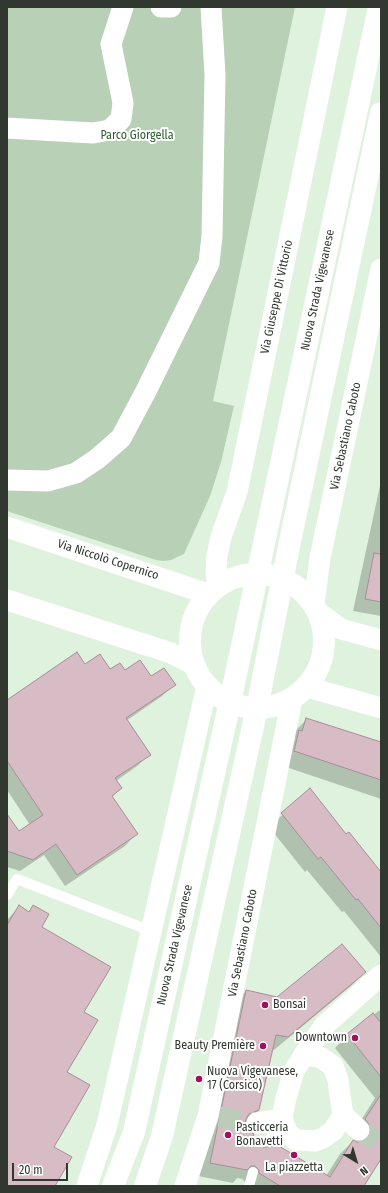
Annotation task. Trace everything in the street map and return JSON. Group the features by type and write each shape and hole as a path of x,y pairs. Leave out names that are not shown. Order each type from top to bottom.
{"main road":[{"name":"Nuova Strada Vigevanese","path":"113,1186 134,1132 230,702 379,7"},
{"name":"Nuova Strada Vigevanese","path":"145,1186 162,1136 257,708 381,113"},
{"path":"258,573 283,578 305,593 317,609 324,628 324,652 318,669 299,693 280,704 257,708 230,702 207,686 194,666 190,648 192,625 202,602 213,590 240,576 258,573"}],"street":[{"path":"7,128 93,133 110,130 121,119 123,103 111,44 123,7"},
{"path":"161,7 171,7"},
{"path":"7,480 48,481 76,473 97,459 121,438 150,384 209,263 212,236 215,75 211,7"},
{"name":"Via Giuseppe Di Vittorio","path":"213,590 221,537 237,492 337,7"},
{"name":"Via Sebastiano Caboto","path":"317,609 320,558 381,269"},
{"name":"Via Niccolò Copernico","path":"7,527 213,590"},
{"path":"7,600 171,653 194,666"},
{"path":"317,609 341,629 381,640"},
{"path":"87,1186 107,1125 207,686"},
{"path":"299,693 381,708"},
{"name":"Via Sebastiano Caboto","path":"185,1186 213,1117 299,693"},
{"path":"343,1115 333,1131 323,1138 315,1141 296,1140 288,1133 284,1123 286,1098 294,1071 304,1055 324,1026 381,975"},
{"path":"304,1055 320,1057 333,1066 338,1080 343,1115 359,1130"},
{"path":"261,1132 284,1123"}],"lane":[{"path":"7,895 17,880 151,931"},
{"path":"250,1186 253,1172"}],"green space":[{"name":"Parco Giorgella","path":"7,7 295,7 213,401 234,406 221,462 210,496 184,554 171,560 156,560 7,511"}],"building":[{"path":"374,553 381,554 381,602 365,599"},
{"path":"77,652 85,664 100,654 110,669 120,663 125,670 140,660 151,676 164,668 176,685 126,718 151,755 115,778 122,788 112,796 138,834 77,875 56,844 33,860 7,851 7,814 19,831 43,815 7,761 7,700"},
{"path":"306,718 381,742 381,780 294,751 299,730 302,731"},
{"path":"310,788 346,834 349,832 381,872 381,928 321,857 318,859 281,813"},
{"path":"19,905 29,912 33,905 49,914 42,927 111,967 84,1012 98,1020 67,1072 90,1085 54,1147 72,1157 55,1186 7,1186 7,925"},
{"path":"342,944 366,972 288,1037 276,1035 259,1110 249,1114 245,1125 248,1131 254,1134 253,1138 260,1139 263,1147 267,1147 274,1143 330,1177 353,1140 362,1142 368,1138 371,1133 371,1127 365,1119 381,1094 381,1159 364,1186 280,1186 259,1173 259,1170 255,1166 251,1166 247,1170 210,1163 246,990 277,997"},
{"path":"373,1013 381,1023 381,1077 347,1034"}],"tunnel":[{"path":"219,1117 257,1123"},
{"path":"359,1130 381,1144"}],"place":[{"name":"Bonsai","path":"265,1005"},
{"name":"Downtown","path":"355,1038"},
{"name":"Beauty Première","path":"263,1046"},
{"name":"Nuova Vigevanese, 17 (Corsico)","path":"199,1079"},
{"name":"Pasticceria Bonavetti","path":"228,1135"},
{"name":"La piazzetta","path":"294,1155"}]}
